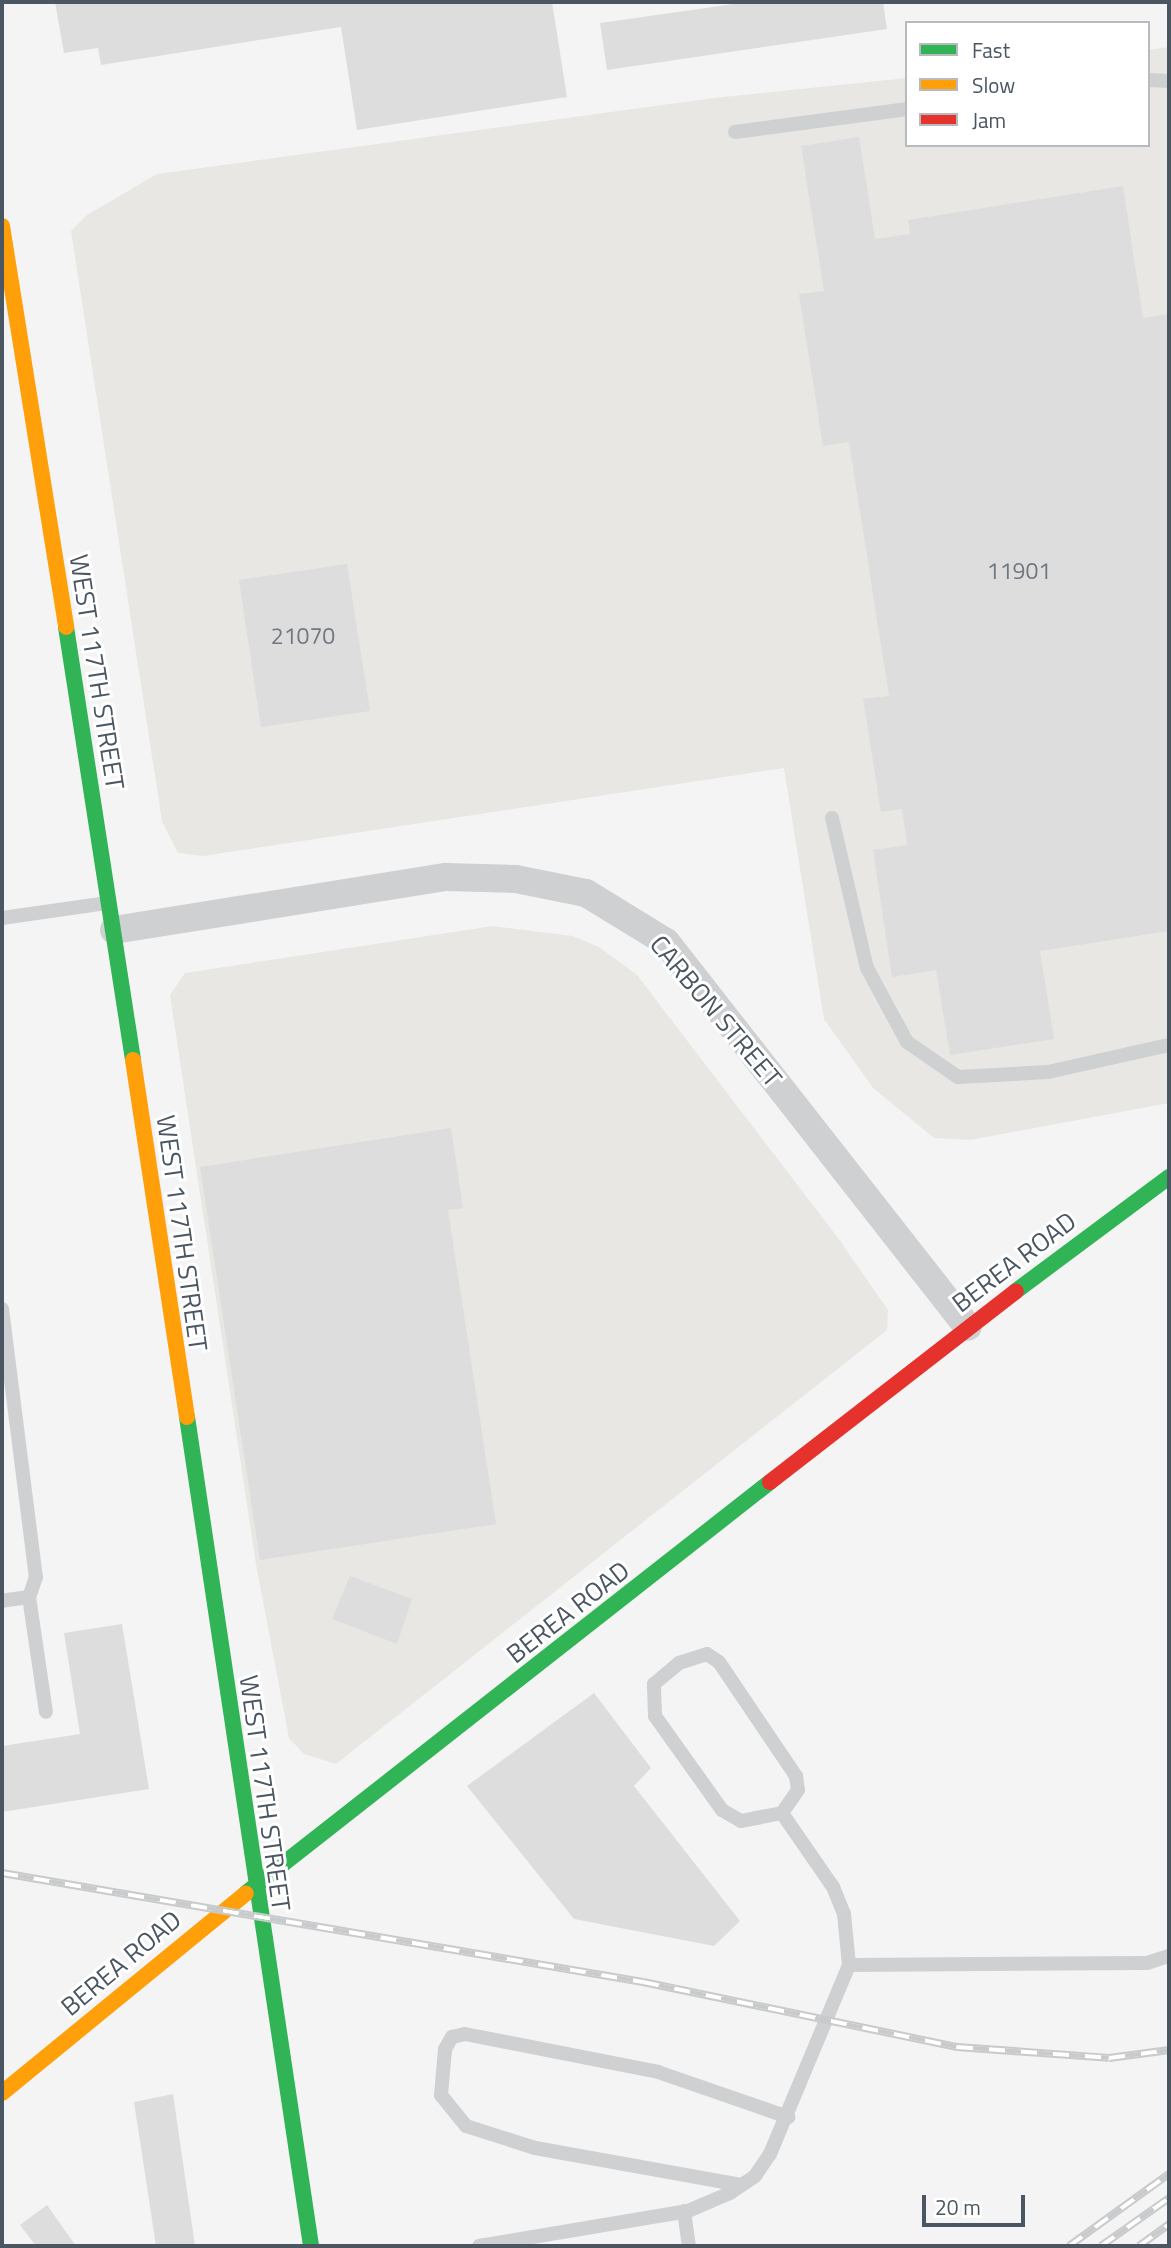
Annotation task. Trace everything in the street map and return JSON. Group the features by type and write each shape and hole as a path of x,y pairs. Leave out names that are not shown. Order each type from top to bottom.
{"main road":[{"name":"WEST 117TH STREET","path":"2,226 111,917 254,1885 311,2246"},
{"name":"BEREA ROAD","path":"2,2093 254,1885 968,1328 1169,1177"}],"street":[{"name":"CARBON STREET","path":"111,917 446,877 516,880 586,893 666,942 968,1328"}],"lane":[{"path":"1150,80 1169,81"},
{"path":"734,132 905,108"},
{"path":"832,818 867,968 907,1042 958,1077 1048,1072 1169,1045"},
{"path":"2,918 111,917"},
{"path":"2,1309 36,1577 29,1597 46,1712"},
{"path":"2,1601 29,1597"},
{"path":"707,1654 719,1662 796,1776 798,1790 782,1813 741,1821 722,1810 655,1716 654,1684 679,1664 707,1654"},
{"path":"479,2246 684,2211 741,2185 770,2154 788,2117 849,1965 844,1914 833,1887 782,1813"},
{"path":"849,1965 1147,1963 1169,1956"},
{"path":"741,2185 535,2148 466,2126 441,2095 445,2049 452,2037 465,2034 593,2059 657,2072 788,2117"},
{"path":"684,2211 689,2246"}],"shaded area":[{"path":"1169,47 1169,1103 970,1140 934,1138 873,1088 824,1019 784,768 203,856 178,853 162,821 71,231 87,215 157,174 714,98 905,78 905,147 1150,147 1150,50"},
{"path":"493,926 573,936 599,947 637,975 838,1238 888,1310 887,1330 336,1764 304,1754 289,1738 256,1564 170,995 185,973"}],"building":[{"path":"55,2 552,2 567,97 357,130 341,27 101,65 98,48 64,53"},
{"path":"748,2 883,2 887,29 607,70 600,23"},
{"path":"859,137 875,239 910,234 908,220 1123,186 1143,318 1169,314 1169,931 1040,951 1054,1039 950,1055 936,970 892,977 873,850 907,845 902,809 881,812 863,699 889,696 849,442 823,446 799,294 824,291 801,146"},
{"path":"347,564 370,711 261,727 239,580"},
{"path":"451,1128 463,1208 448,1210 496,1524 260,1560 200,1167"},
{"path":"350,1576 412,1599 397,1644 332,1619"},
{"path":"122,1624 149,1789 2,1812 2,1746 80,1734 64,1633"},
{"path":"594,1693 651,1768 634,1786 740,1921 714,1946 574,1919 467,1786"},
{"path":"173,2094 195,2246 156,2246 134,2102"},
{"path":"47,2205 76,2246 36,2246 20,2225"}],"railway":[{"path":"2,1873 643,1982 957,2047 1109,2058 1169,2050"},
{"path":"1069,2246 1169,2174"},
{"path":"1101,2246 1169,2198"},
{"path":"1139,2246 1169,2224"}],"traffic: fast":[{"path":"66,627 133,1060"},
{"path":"1016,1291 1169,1177"},
{"path":"187,1417 311,2246"},
{"path":"246,1893 770,1482"}],"traffic: slow":[{"path":"2,226 66,627"},
{"path":"133,1060 187,1417"},
{"path":"2,2093 246,1893"}],"traffic: jam":[{"path":"770,1482 1016,1291"}]}
